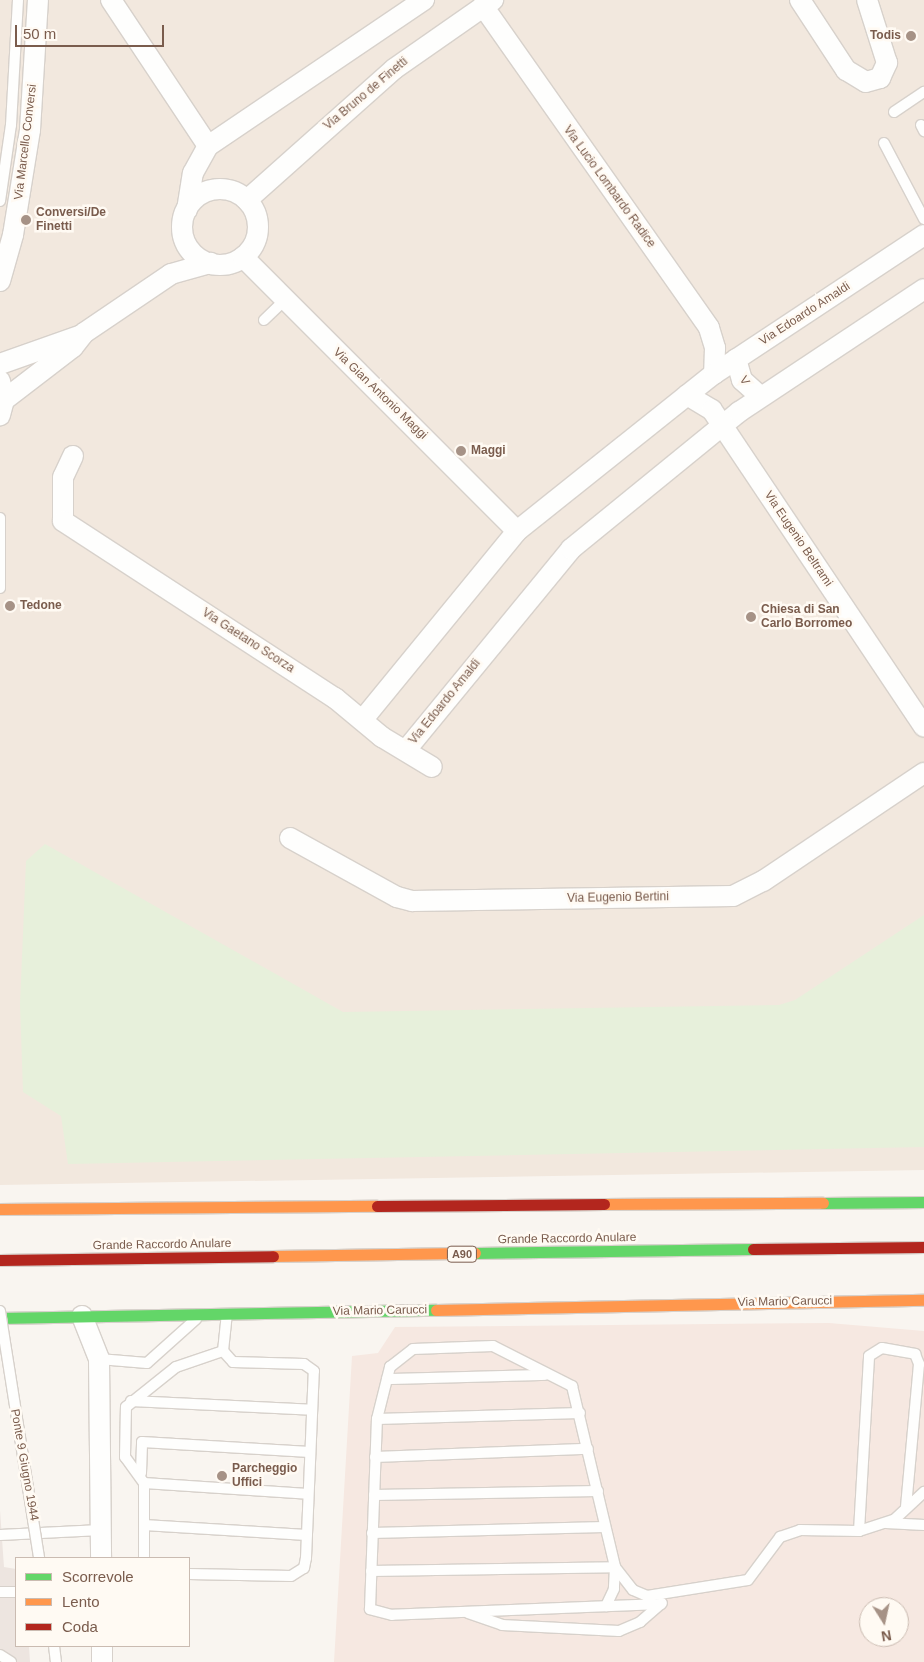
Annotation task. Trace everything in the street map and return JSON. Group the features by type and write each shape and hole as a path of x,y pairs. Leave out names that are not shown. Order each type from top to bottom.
{"main road":[{"path":"0,1209 924,1202"},
{"name":"Grande Raccordo Anulare","path":"0,1260 924,1248"},
{"name":"Via Mario Carucci","path":"0,1318 924,1300"}],"street":[{"name":"Via Marcello Conversi","path":"0,281 13,235 30,130 38,0"},
{"path":"111,0 208,146"},
{"path":"171,274 186,244 187,210 193,174 208,146 424,0"},
{"path":"800,0 846,70 866,82 880,78 887,63 868,0"},
{"name":"Via Bruno de Finetti","path":"247,200 394,70 489,3"},
{"name":"Via Lucio Lombardo Radice","path":"489,3 709,328 715,348 714,374"},
{"path":"0,364 82,335 171,274 210,263 227,264 243,257 258,230 247,200 226,190 214,190 203,193 187,210"},
{"name":"Via Edoardo Amaldi","path":"924,235 736,358 516,531 364,718 382,737 406,750 558,561 722,425 924,288"},
{"path":"186,244 210,263"},
{"name":"Via Gian Antonio Maggi","path":"243,257 516,531"},
{"path":"1,399 73,347 82,335"},
{"name":"V","path":"736,358 742,380 762,397"},
{"path":"687,395 710,407 722,425"},
{"name":"Via Eugenio Beltrami","path":"722,425 924,727"},
{"name":"Via Gaetano Scorza","path":"73,456 62,477 63,520 364,718"},
{"path":"406,750 432,767"},
{"name":"Via Eugenio Bertini","path":"290,838 397,897 412,900 733,896 764,881 924,773"},
{"path":"82,1316 99,1358 101,1557"},
{"path":"102,1647 102,1662"}],"lane":[{"name":"Via Marcello Conversi","path":"0,201 11,125 18,0"},
{"path":"894,112 924,92"},
{"path":"884,143 924,219"},
{"path":"264,320 284,300"},
{"path":"0,518 0,588"},
{"name":"Ponte 9 Giugno 1944","path":"0,1311 39,1557"},
{"path":"190,1574 298,1574 304,1568 312,1410 311,1366 233,1362 223,1351 227,1313"},
{"path":"99,1358 147,1362 202,1314"},
{"path":"606,1606 614,1589 615,1567 604,1526 580,1413 572,1386 493,1346 455,1345 413,1349 390,1367 377,1419 370,1609 392,1615 661,1604"},
{"path":"859,1531 869,1356 882,1348 915,1354 919,1364 906,1508"},
{"path":"223,1351 176,1366 131,1400 126,1406 125,1457 142,1478 308,1494"},
{"path":"387,1378 551,1374"},
{"path":"131,1400 312,1410"},
{"path":"377,1419 580,1413"},
{"path":"144,1557 142,1442 310,1452"},
{"path":"375,1457 588,1449"},
{"path":"374,1495 598,1491"},
{"path":"615,1567 633,1590 647,1596 748,1580 780,1537 800,1530 859,1531 885,1522 906,1508 924,1492"},
{"path":"885,1522 924,1526"},
{"path":"144,1525 307,1535"},
{"path":"372,1533 604,1526"},
{"path":"0,1535 101,1530"},
{"path":"371,1571 615,1567"},
{"path":"462,1611 502,1625 619,1631 640,1622 679,1590"},
{"path":"0,1592 15,1592"},
{"path":"54,1647 56,1662"},
{"path":"0,1654 11,1662"}],"shaded area":[{"path":"0,0 924,0 924,1170 0,1185"},
{"path":"829,1323 924,1331 924,1662 334,1662 352,1356 378,1353 395,1327"},
{"path":"0,1510 4,1567 15,1569 15,1647 29,1647 30,1662 0,1662"}],"green space":[{"path":"45,844 343,1012 779,1005 795,1000 924,915 924,1147 68,1164 61,1116 23,1092 20,1004 26,861"}],"traffic: fast":[{"path":"823,1203 924,1202"},
{"path":"475,1253 753,1249"},
{"path":"0,1318 436,1310"}],"traffic: slow":[{"path":"604,1204 823,1203"},
{"path":"0,1209 377,1206"},
{"path":"273,1256 475,1253"},
{"path":"436,1310 924,1300"}],"traffic: jam":[{"path":"377,1206 604,1204"},
{"path":"753,1249 924,1247"},
{"path":"0,1260 273,1256"}],"place":[{"name":"Todis","path":"911,36"},
{"name":"Conversi/De Finetti","path":"26,220"},
{"name":"Maggi","path":"461,451"},
{"name":"Tedone","path":"10,606"},
{"name":"Chiesa di San Carlo Borromeo","path":"751,617"},
{"name":"Parcheggio Uffici","path":"222,1476"}]}
